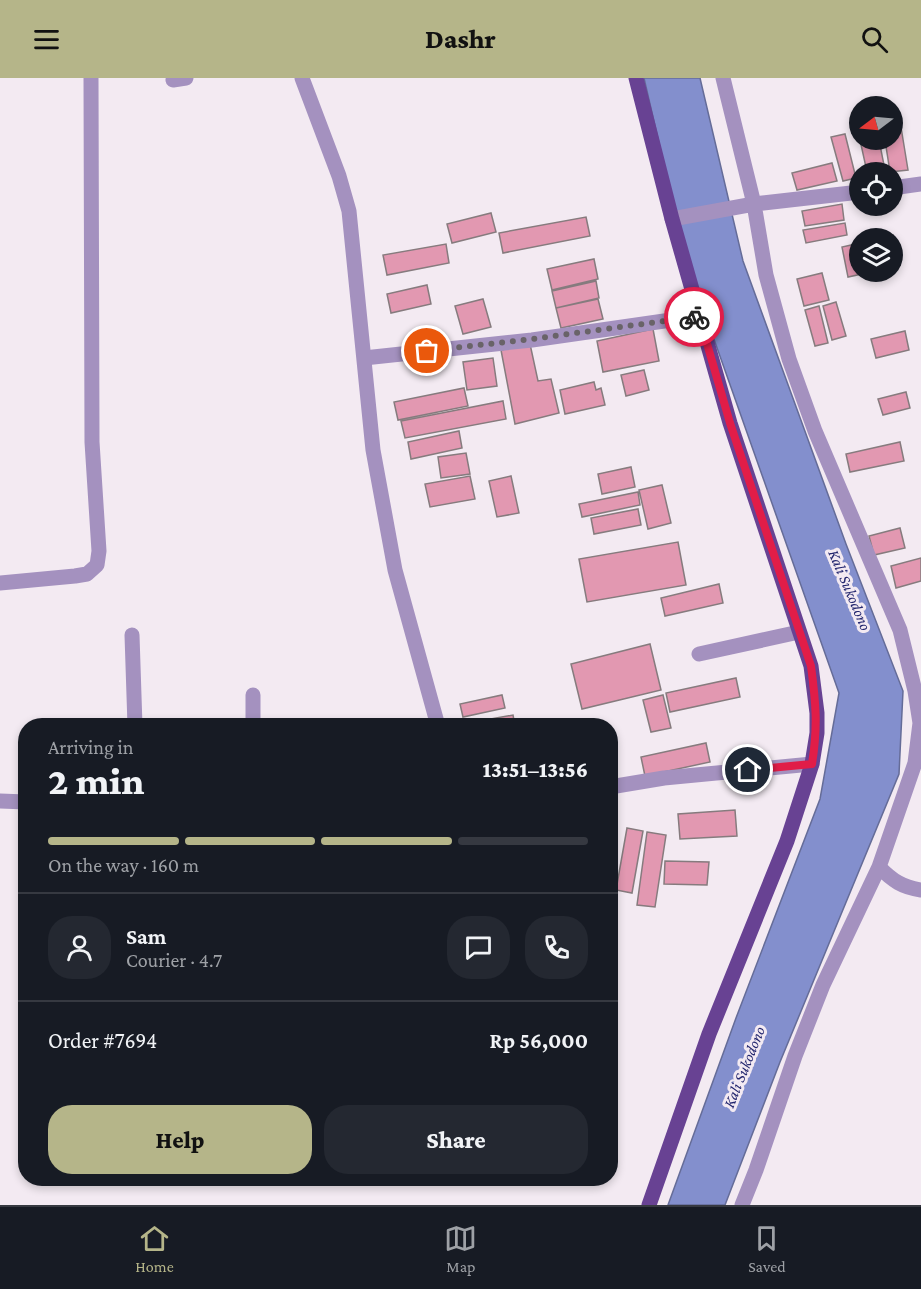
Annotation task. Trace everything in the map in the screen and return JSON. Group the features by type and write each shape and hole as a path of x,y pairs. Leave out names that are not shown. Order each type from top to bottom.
{"main road":[{"path":"636,78 730,423 811,666 817,713 817,733 812,764 787,841 710,1034 649,1205"}],"street":[{"path":"0,583 87,574 97,565 99,551 92,442 91,78"},
{"path":"302,78 339,176 349,211 373,450 395,570 436,718"},
{"path":"723,78 746,206 789,359 815,431 900,630 915,691 920,723 915,763 879,867 823,985 742,1205"},
{"path":"903,186 921,184"},
{"path":"674,218 746,206 849,193"},
{"path":"364,358 532,339 699,316"},
{"path":"699,654 799,632"},
{"path":"132,635 135,718"},
{"path":"253,695 253,718"},
{"path":"618,786 664,778 812,764"},
{"path":"0,801 18,802"},
{"path":"879,867 893,881 905,888 921,890"}],"water":[{"name":"Kali Sukodono","path":"644,78 700,78 743,261 846,544 903,691 899,774 780,1062 725,1205 668,1205 736,1018 820,799 839,693 686,260"}],"building":[{"path":"845,134 852,162 849,162 849,180 843,181 831,137"},
{"path":"903,139 908,170 903,171 903,162 888,162 887,150 903,150"},
{"path":"862,150 881,150 883,162 865,162"},
{"path":"832,163 837,181 797,190 792,173"},
{"path":"842,204 844,220 805,226 802,211"},
{"path":"491,213 496,232 452,243 447,224"},
{"path":"586,217 590,236 503,253 499,233"},
{"path":"845,223 847,235 806,243 803,230"},
{"path":"446,244 449,263 387,275 383,255"},
{"path":"849,245 849,277 848,277 842,247"},
{"path":"594,259 598,279 552,290 547,269"},
{"path":"822,273 829,300 804,306 797,279"},
{"path":"596,281 599,298 556,308 552,291"},
{"path":"427,285 431,304 391,313 387,294"},
{"path":"483,299 491,327 463,334 455,306"},
{"path":"598,299 603,319 561,328 556,308"},
{"path":"836,302 846,336 832,340 823,306"},
{"path":"819,306 828,343 815,346 805,310"},
{"path":"653,329 659,361 603,372 597,341"},
{"path":"905,331 909,350 876,358 871,339"},
{"path":"530,344 538,381 551,379 559,413 515,424 501,350"},
{"path":"493,358 497,386 467,390 463,362"},
{"path":"644,370 649,390 626,396 621,375"},
{"path":"594,382 596,390 601,388 605,405 565,414 560,390"},
{"path":"464,388 468,406 398,420 394,402"},
{"path":"906,392 910,408 883,415 878,399"},
{"path":"503,401 506,419 405,438 401,421"},
{"path":"459,431 462,448 411,459 408,442"},
{"path":"900,442 904,461 850,472 846,454"},
{"path":"466,453 470,474 441,478 438,457"},
{"path":"631,467 635,487 602,494 598,474"},
{"path":"470,476 475,499 430,507 425,484"},
{"path":"511,476 519,513 497,517 489,481"},
{"path":"662,485 671,523 648,529 639,490"},
{"path":"638,492 640,505 582,517 579,504"},
{"path":"638,509 641,525 594,534 591,518"},
{"path":"900,528 905,548 874,555 869,536"},
{"path":"678,542 686,585 587,602 579,559"},
{"path":"921,558 921,581 896,588 891,566"},
{"path":"719,584 723,603 665,616 661,598"},
{"path":"650,644 661,690 582,709 571,664"},
{"path":"736,678 740,697 670,712 666,693"},
{"path":"502,695 505,708 463,717 460,704"},
{"path":"663,695 671,728 651,732 643,700"},
{"path":"513,715 514,718 496,718"},
{"path":"706,743 710,762 645,776 641,757"},
{"path":"735,810 737,836 680,839 678,814"},
{"path":"627,828 643,831 632,893 618,890"},
{"path":"647,832 666,835 655,907 637,905"},
{"path":"665,861 709,862 707,885 664,884"}],"way so far":[{"path":"427,351 694,317"}],"route":[{"path":"694,317 699,316 730,423 811,666 815,690 817,733 812,764 748,770"}]}
